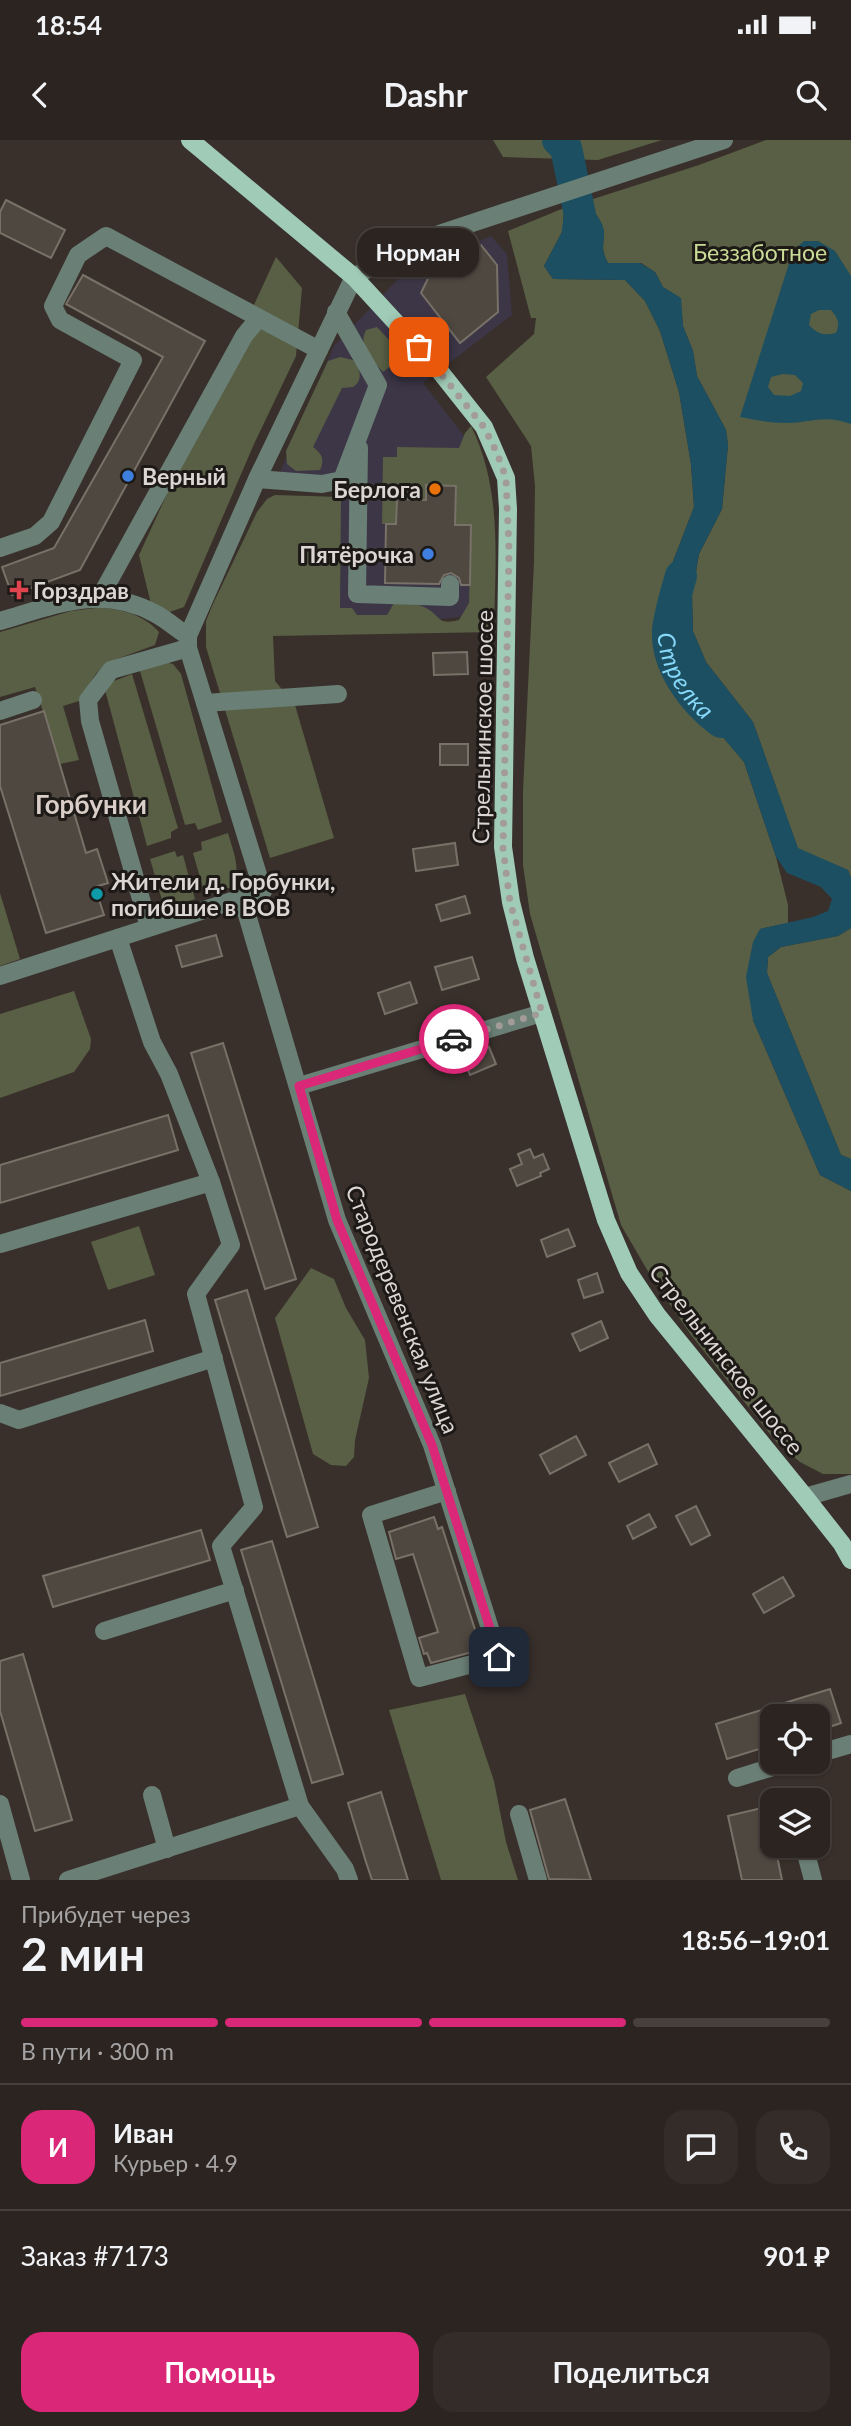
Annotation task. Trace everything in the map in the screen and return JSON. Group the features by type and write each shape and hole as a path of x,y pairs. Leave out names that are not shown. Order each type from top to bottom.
{"main road":[{"name":"Стрельнинское шоссе","path":"190,140 354,277 434,364 484,427 497,453 506,478 509,550 503,848 510,902 606,1220 629,1273 657,1315 805,1497 842,1544 851,1560"}],"street":[{"path":"149,927 90,721 88,700 111,670 188,642 257,479 354,277 389,256 439,234 724,140"},
{"path":"0,548 35,536 51,522 133,360 61,320 53,306 78,255 106,236 319,350"},
{"path":"337,312 379,386 360,435 350,481 357,594 450,597 450,584"},
{"path":"99,598 244,337 258,319"},
{"path":"257,479 322,484 350,481"},
{"path":"0,619 80,598 99,598 121,601 155,614 188,642 263,891 0,976"},
{"path":"205,703 338,694"},
{"path":"0,711 33,700"},
{"name":"Стародеревенская улица","path":"242,898 337,1220 432,1445 447,1491 499,1657 419,1678 371,1515 447,1491"},
{"path":"118,938 152,1042 169,1074 211,1182 231,1245 196,1294 254,1507 221,1546 300,1806 345,1868 349,1880"},
{"path":"299,1086 542,1013"},
{"path":"0,1244 211,1182"},
{"path":"0,1413 19,1420 214,1358"},
{"path":"805,1497 851,1483"},
{"path":"104,1631 235,1590"},
{"path":"830,1750 851,1744"},
{"path":"737,1778 760,1771"},
{"path":"152,1795 167,1849"},
{"path":"0,1804 20,1880"},
{"path":"68,1880 300,1806"},
{"path":"519,1814 538,1880"},
{"path":"807,1858 813,1880"}],"shaded area":[{"path":"491,236 507,254 512,315 423,383 478,454 480,615 334,630 338,491 274,486 334,346 405,272"}],"green space":[{"path":"493,140 662,140 598,160 503,157"},
{"name":"Беззаботное","path":"766,140 851,140 851,878 848,870 798,849 753,722 706,662 693,631 692,595 699,554 722,509 728,445 726,430 697,376 693,351 683,326 680,298 663,287 655,272 641,263 608,263 603,247 603,228 590,200"},
{"path":"564,208 563,230 544,266 553,279 625,280 645,301 660,331 679,392 691,464 694,507 672,564 671,633 681,679 710,722 744,762 776,857 788,905 788,923 760,929 753,1020 820,1175 851,1191 851,1474 823,1474 800,1462 778,1444 691,1335 653,1280 621,1225 530,914 523,865 523,791 535,486 531,446 486,377 534,334 536,318 531,318 508,231"},
{"path":"276,257 302,288 296,356 254,444 184,607 167,613 152,608 139,555"},
{"path":"377,327 404,356 383,372 367,353 363,342 366,330"},
{"path":"340,357 353,360 359,371 359,381 353,387 342,388 313,447 322,457 320,470 296,471 287,464 286,451 328,361"},
{"path":"471,426 481,450 493,501 496,553 494,632 273,636 275,681 295,705 334,838 270,858 206,647 206,621 212,606 257,512 267,499 275,495 341,497 340,608 352,608 357,615 387,615 394,603 413,604 430,610 442,621 459,620 469,603 471,526 455,525 456,486 426,485 426,500 397,500 396,524 382,524 383,457 397,457 397,447 459,448"},
{"path":"96,608 130,613 159,632 155,645 106,663 79,701 63,706 79,760 60,764 35,687 0,697 0,632 71,611"},
{"path":"165,662 173,664 181,674 222,822 198,830 195,823 185,825 140,671"},
{"path":"132,674 178,828 171,832 171,838 147,846 105,690 109,683"},
{"path":"228,833 236,860 235,881 232,887 205,895 193,853 202,850 201,842"},
{"path":"175,851 177,857 183,855 195,899 174,906 162,900 150,859"},
{"path":"0,893 20,959 0,966"},
{"path":"851,928 851,1159 841,1155 767,973 768,957 781,947 838,936"},
{"path":"74,991 91,1039 90,1049 74,1072 0,1098 0,1014"},
{"path":"139,1226 155,1275 108,1290 91,1242"},
{"path":"311,1268 334,1279 346,1308 365,1340 369,1378 355,1440 354,1457 346,1466 331,1465 313,1454 275,1318"},
{"path":"465,1694 494,1781 506,1842 518,1880 441,1880 389,1710"}],"water":[{"path":"590,200 603,227 603,247 608,263 640,263 655,272 663,287 681,298 683,326 693,351 697,376 726,430 728,445 722,509 699,554 692,595 693,631 706,662 753,722 798,848 848,870 851,878 851,928 838,936 781,947 768,957 767,973 841,1155 851,1159 851,1191 820,1175 753,1020 746,977 753,942 760,929 828,911 832,899 821,887 787,873 776,857 744,762 710,722 681,679 671,633 672,564 694,507 691,464 679,392 660,331 645,301 625,280 553,279 544,266 563,230 564,208"},
{"path":"804,241 818,241 835,251 851,276 851,424 825,419 779,423 740,417 793,251","holes":["819,310 831,310 837,318 836,333 821,334 809,325 811,314","795,375 803,383 801,391 790,396 774,395 768,387 771,377"]}],"building":[{"path":"6,200 65,230 51,258 0,233 0,212"},
{"path":"481,245 497,265 498,312 460,343 421,293 435,264"},
{"path":"83,275 205,341 80,570 12,595 2,567 54,548 163,357 66,304"},
{"name":"Пятёрочка","path":"426,485 456,486 455,525 471,525 470,585 461,585 459,578 451,573 444,575 439,584 385,583 386,524 396,524 397,499 426,500"},
{"path":"467,652 468,674 434,675 433,653"},
{"path":"44,711 86,853 97,849 108,883 95,887 104,915 46,933 0,786 0,725"},
{"path":"440,744 468,744 468,765 440,765"},
{"path":"455,843 458,865 416,871 413,849"},
{"path":"465,896 470,913 441,921 436,905"},
{"path":"216,935 222,956 182,967 176,946"},
{"path":"472,957 479,979 442,990 435,967"},
{"path":"410,982 417,1003 385,1014 378,993"},
{"path":"223,1043 296,1279 265,1289 191,1053"},
{"path":"489,1047 496,1064 470,1075 463,1058"},
{"path":"168,1115 178,1150 0,1203 0,1165"},
{"path":"530,1149 534,1158 543,1154 549,1169 540,1173 541,1176 517,1186 510,1169 522,1164 518,1154"},
{"path":"568,1229 575,1246 547,1257 541,1240"},
{"path":"597,1273 603,1292 584,1298 578,1280"},
{"path":"247,1290 318,1527 287,1537 215,1300"},
{"path":"145,1320 153,1351 0,1396 0,1363"},
{"path":"601,1321 608,1338 580,1351 572,1334"},
{"path":"576,1436 586,1455 550,1474 540,1455"},
{"path":"648,1444 657,1464 619,1482 609,1463"},
{"path":"696,1506 710,1535 691,1545 676,1516"},
{"path":"649,1514 656,1527 633,1539 627,1526"},
{"path":"434,1517 438,1529 442,1527 478,1639 473,1641 476,1651 431,1663 427,1653 424,1654 419,1638 438,1632 413,1554 396,1559 389,1532"},
{"path":"201,1530 210,1560 53,1607 43,1576"},
{"path":"272,1541 343,1774 312,1783 241,1550"},
{"path":"783,1577 794,1596 764,1613 753,1594"},
{"path":"23,1654 72,1820 35,1831 0,1711 0,1661"},
{"path":"830,1689 841,1723 830,1727 830,1704 781,1704"},
{"path":"760,1710 760,1749 727,1759 716,1724"},
{"path":"381,1792 408,1880 372,1880 366,1862 348,1803"},
{"path":"565,1799 591,1880 549,1879 530,1810"},
{"path":"760,1808 760,1858 777,1858 782,1880 742,1880 728,1816"}],"waterway":[{"name":"Стрелка","path":"558,140 566,148 580,215 576,245"},
{"name":"Стрелка","path":"681,576 668,630 672,657 692,694 721,722"}],"way so far":[{"path":"419,347 484,427 506,478 509,550 503,848 510,902 542,1013 454,1039"}],"place":[{"name":"Норман","path":"419,347"},
{"name":"Верный","path":"128,476"},
{"name":"Берлога","path":"435,489"},
{"name":"Пятёрочка","path":"428,554"},
{"name":"Горздрав","path":"19,590"},
{"name":"Жители д. Горбунки, погибшие в ВОВ","path":"97,894"}],"district":[{"name":"Горбунки","path":"91,804"}],"route":[{"path":"454,1039 299,1086 337,1220 432,1445 499,1657"}]}
